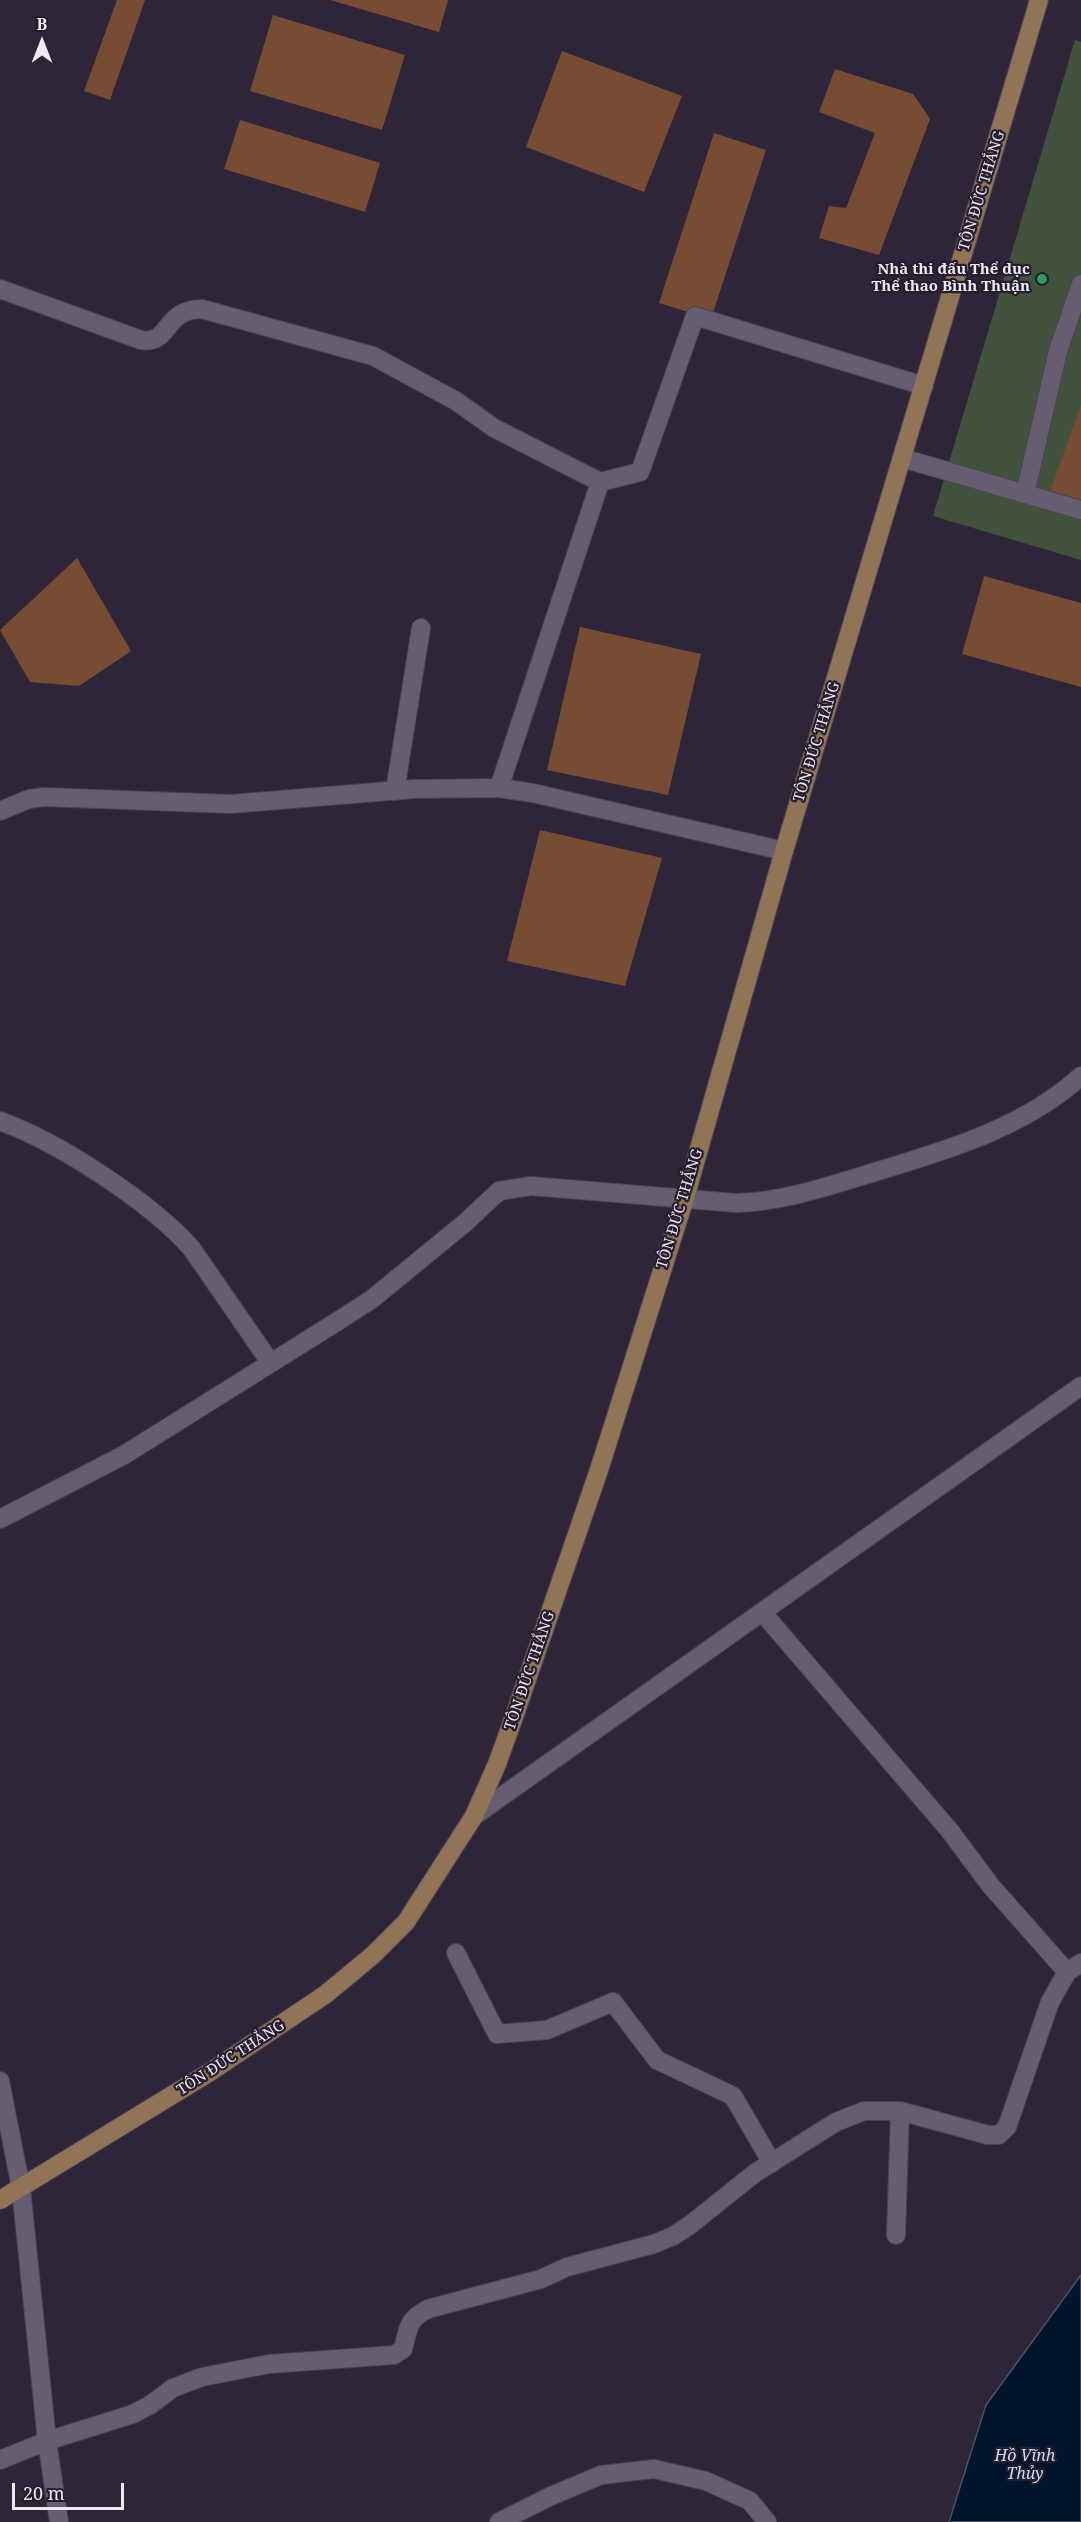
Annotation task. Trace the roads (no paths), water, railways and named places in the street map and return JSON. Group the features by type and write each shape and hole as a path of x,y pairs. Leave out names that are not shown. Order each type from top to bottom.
{"street":[{"name":"TÔN ĐỨC THẮNG","path":"0,2200 210,2072 326,1994 373,1955 406,1922 474,1816 497,1764 583,1515 685,1198 784,851 1039,0"},
{"path":"1025,494 1058,351 1081,284"},
{"path":"0,289 149,342 158,339 176,316 190,309 202,309 373,356 456,401 494,428 600,482 640,472 695,316 924,386"},
{"path":"902,458 1081,510"},
{"path":"499,788 600,482"},
{"path":"395,791 421,628"},
{"path":"0,811 29,799 44,797 231,804 395,791 499,788 784,851"},
{"path":"0,1519 124,1455 372,1299 466,1222 499,1191 531,1186 736,1203 762,1203 791,1197 908,1162 1020,1118 1064,1092 1081,1076"},
{"path":"0,1121 56,1147 121,1189 179,1234 192,1249 270,1362"},
{"path":"474,1816 1081,1386"},
{"path":"0,2460 47,2441 133,2414 173,2388 202,2377 269,2364 394,2355 403,2349 410,2323 415,2316 428,2309 541,2279 567,2267 664,2240 690,2225 772,2163 836,2122 864,2111 900,2111 988,2135 999,2135 1007,2127 1050,2002 1074,1968 991,1886 950,1831 762,1612"},
{"path":"456,1953 497,2034 547,2030 613,2002 657,2060 733,2096 772,2163"},
{"path":"0,2081 21,2188 47,2441 59,2522"},
{"path":"896,2235 900,2111"},
{"path":"499,2522 551,2496 601,2475 654,2469 706,2481 750,2501 766,2522"}],"water":[{"name":"Hồ Vĩnh Thủy","path":"1081,2275 1081,2522 949,2522 986,2405"}],"place":[{"name":"Nhà thi đấu Thể dục Thể thao Bình Thuận","path":"1042,279"}]}
